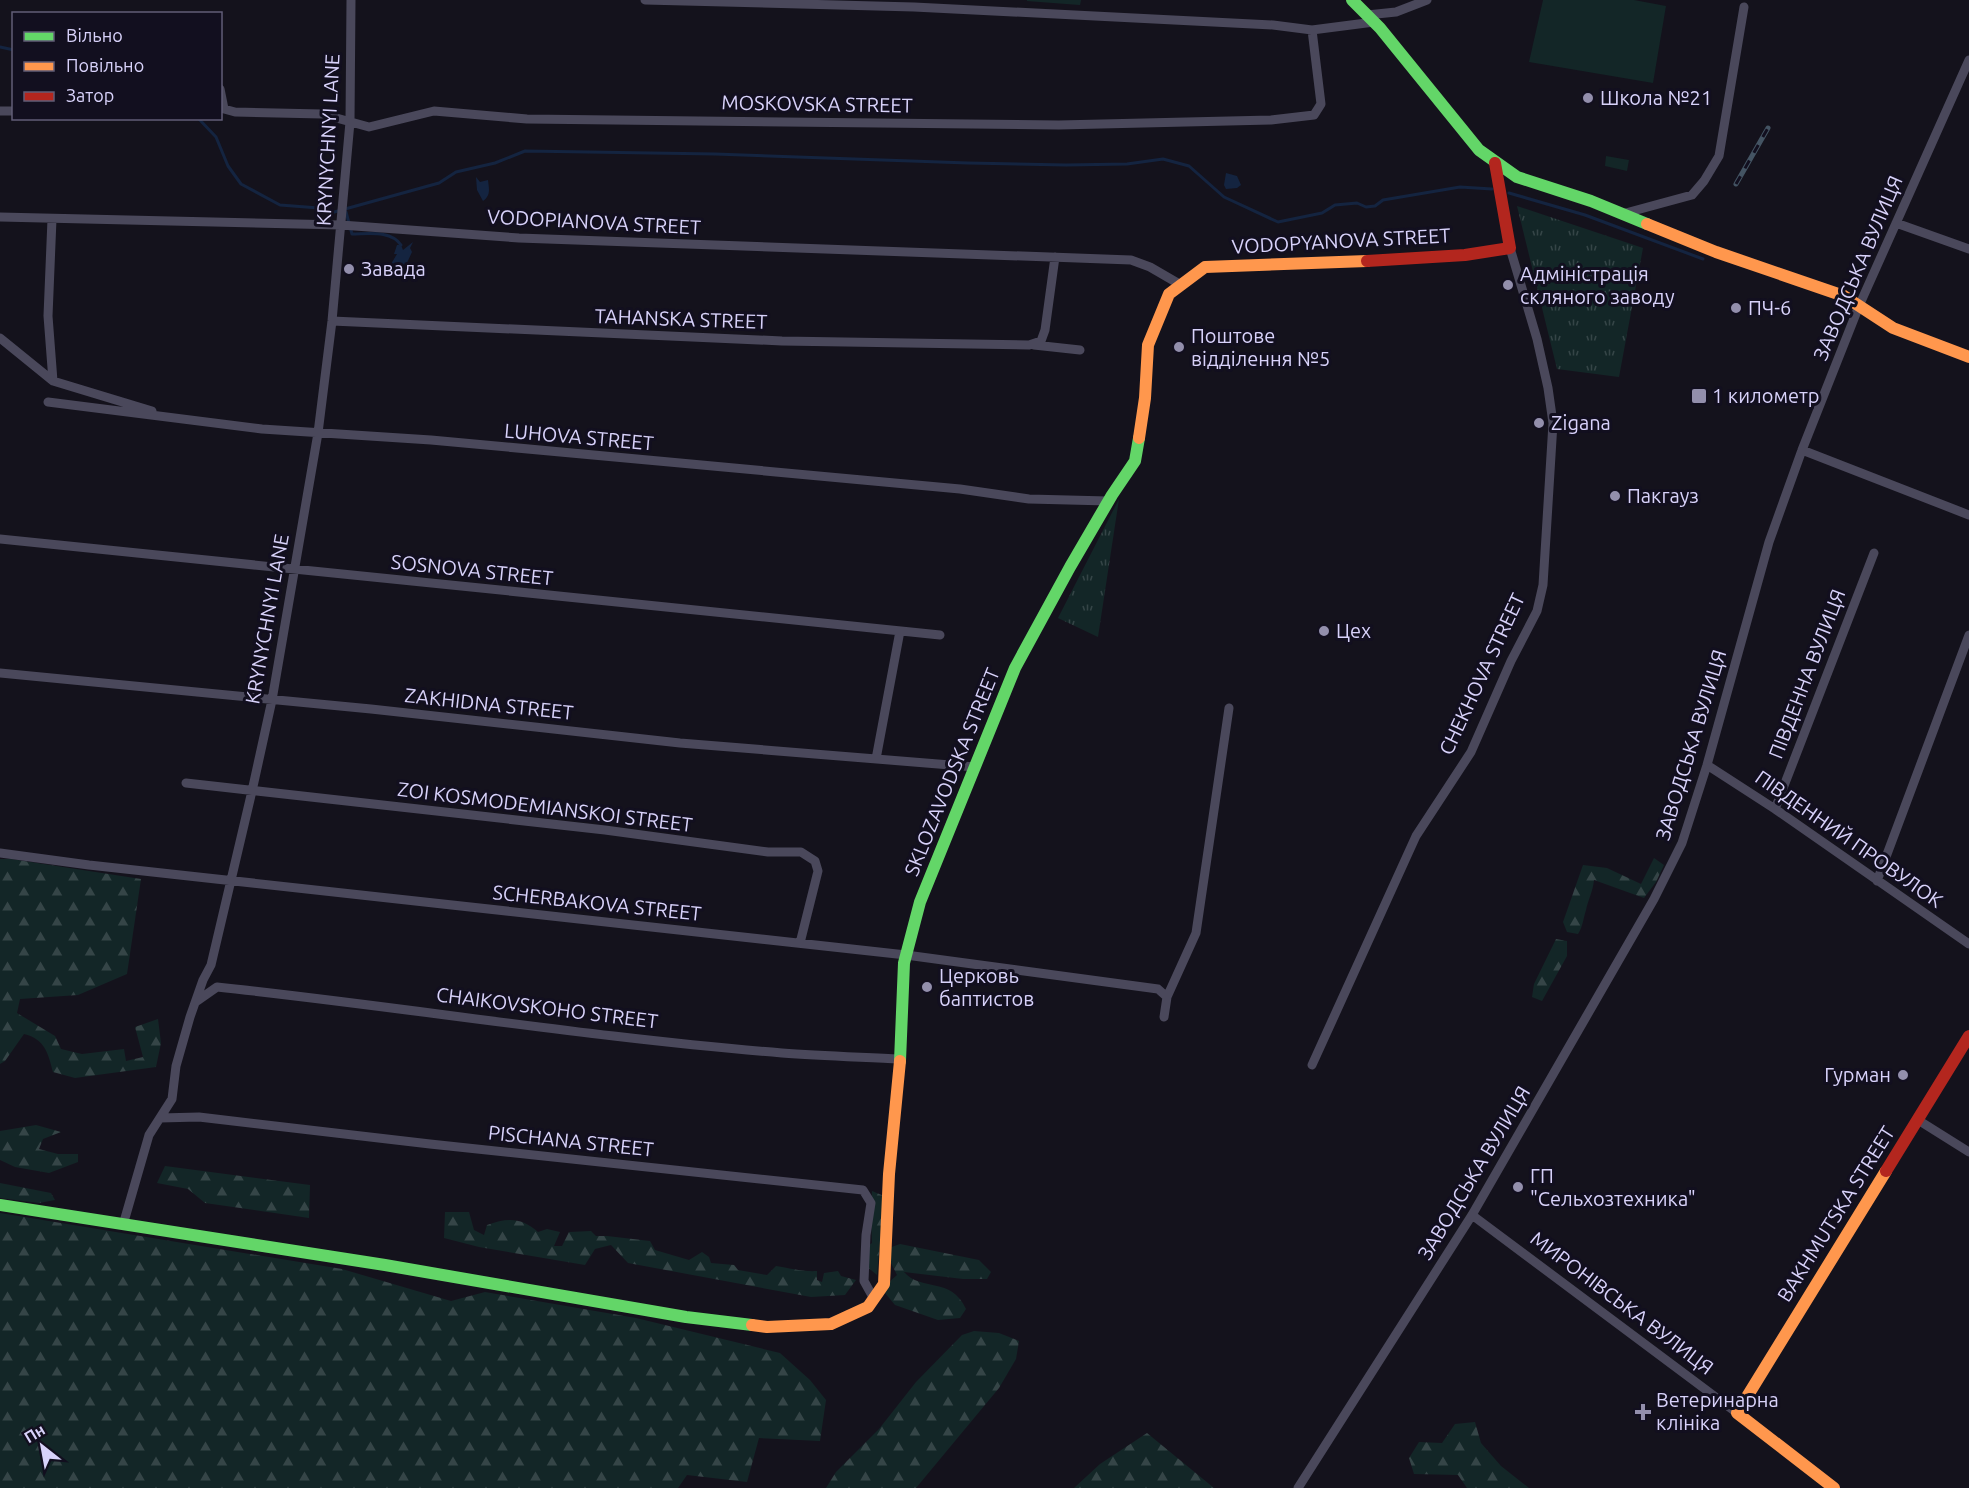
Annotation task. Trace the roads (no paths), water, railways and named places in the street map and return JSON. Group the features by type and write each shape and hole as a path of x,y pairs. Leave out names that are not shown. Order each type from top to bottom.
{"street":[{"name":"KRYNYCHNYI LANE","path":"123,1225 149,1135 172,1099 176,1066 195,1003 211,965 272,700 318,433 332,321 350,122 351,0"},
{"path":"645,0 914,7 1272,25 1312,30 1370,19 1427,0"},
{"path":"1005,0 1005,12"},
{"path":"1352,0 1479,150 1517,177 1591,201 1716,252 1844,296 1893,328 1969,357"},
{"path":"1622,214 1692,195 1704,181 1719,156 1744,7"},
{"name":"MOSKOVSKA STREET","path":"222,99 224,109 236,112 322,114 369,127 434,111 527,119 1059,125 1270,120 1314,115 1321,104 1312,30"},
{"name":"ЗАВОДСЬКА ВУЛИЦЯ","path":"1298,1488 1472,1215 1654,899 1682,843 1707,765 1769,542 1802,450 1859,306 1968,65"},
{"name":"CHEKHOVA STREET","path":"1312,1065 1416,836 1471,752 1510,661 1537,611 1543,585 1552,423 1548,388 1537,339 1510,248 1495,163"},
{"name":"VODOPIANOVA STREET","path":"0,217 342,220 519,238 1131,260 1150,267 1180,285"},
{"path":"52,219 48,316 53,381"},
{"path":"1896,224 1969,249"},
{"name":"VODOPYANOVA STREET","path":"1180,285 1204,267 1454,256 1510,248"},
{"path":"1029,345 1041,341 1045,330 1055,257"},
{"name":"SKLOZAVODSKA STREET","path":"871,1303 884,1284 889,1174 900,1059 904,963 920,902 1016,668 1070,567 1108,501 1135,461 1144,398 1148,345 1169,294 1180,285"},
{"name":"TAHANSKA STREET","path":"332,321 782,341 1029,345 1080,350"},
{"path":"0,338 53,381 175,419"},
{"name":"LUHOVA STREET","path":"48,402 262,429 431,440 960,489 1029,499 1108,501"},
{"path":"1802,450 1969,515"},
{"name":"SOSNOVA STREET","path":"0,539 940,635"},
{"name":"ПІВДЕННА ВУЛИЦЯ","path":"1774,809 1874,553"},
{"path":"876,759 900,631"},
{"path":"1877,881 1969,635"},
{"name":"ZAKHIDNA STREET","path":"0,673 680,743 975,767"},
{"path":"1164,1017 1167,997 1196,933 1229,708"},
{"name":"ПІВДЕННИЙ ПРОВУЛОК","path":"1707,765 1969,944"},
{"name":"ZOI KOSMODEMIANSKOI STREET","path":"186,783 605,830 768,852 801,852 815,861 818,871 800,943"},
{"name":"SCHERBAKOVA STREET","path":"0,853 89,865 906,955 1158,988 1167,997"},
{"path":"195,1003 217,987 210,978 211,965"},
{"name":"CHAIKOVSKOHO STREET","path":"217,987 297,995 631,1038 783,1053 900,1059"},
{"name":"BAKHMUTSKA STREET","path":"1737,1413 1969,1036"},
{"path":"172,1099 184,1117"},
{"name":"PISCHANA STREET","path":"160,1118 199,1117 863,1190 871,1203 864,1281 871,1303"},
{"path":"1918,1120 1969,1152"},
{"path":"0,1205 385,1265 686,1317 767,1327 831,1324 871,1303"},
{"name":"МИРОНІВСЬКА ВУЛИЦЯ","path":"1472,1215 1834,1488"}],"water":[{"path":"1226,173 1237,176 1241,185 1237,188 1226,189 1224,185"},
{"path":"476,177 480,182 488,180 488,194 483,201 477,190"},
{"path":"413,242 410,248 412,252 406,265 411,277 403,277 404,272 401,271 398,274 393,272 394,268 391,264 397,254 394,254 397,245 401,245 403,250"}],"waterway":[{"path":"0,47 12,50"},
{"path":"200,120 216,137 228,166 241,184 280,205 319,208 327,214 439,183 456,172 495,163 525,151 715,154 1066,165 1127,164 1163,159 1189,166 1224,197 1278,222 1322,213 1335,205 1357,203 1366,207 1375,206 1383,200 1460,187 1492,189"},
{"path":"1509,193 1585,215 1703,259"},
{"path":"346,212 352,234 385,235 397,240 401,245"}],"railway":[{"path":"1736,184 1768,128"}],"place":[{"name":"Школа №21","path":"1588,98"},
{"name":"Завада","path":"349,269"},
{"name":"Адміністрація скляного заводу","path":"1508,285"},
{"name":"ПЧ-6","path":"1736,308"},
{"name":"Поштове відділення №5","path":"1179,347"},
{"name":"1 километр","path":"1699,396"},
{"name":"Zigana","path":"1539,423"},
{"name":"Пакгауз","path":"1615,496"},
{"name":"Цех","path":"1324,631"},
{"name":"Церковь баптистов","path":"927,987"},
{"name":"Гурман","path":"1903,1075"},
{"name":"ГП \"Сельхозтехника\"","path":"1518,1187"},
{"name":"Ветеринарна клініка","path":"1643,1412"}]}
